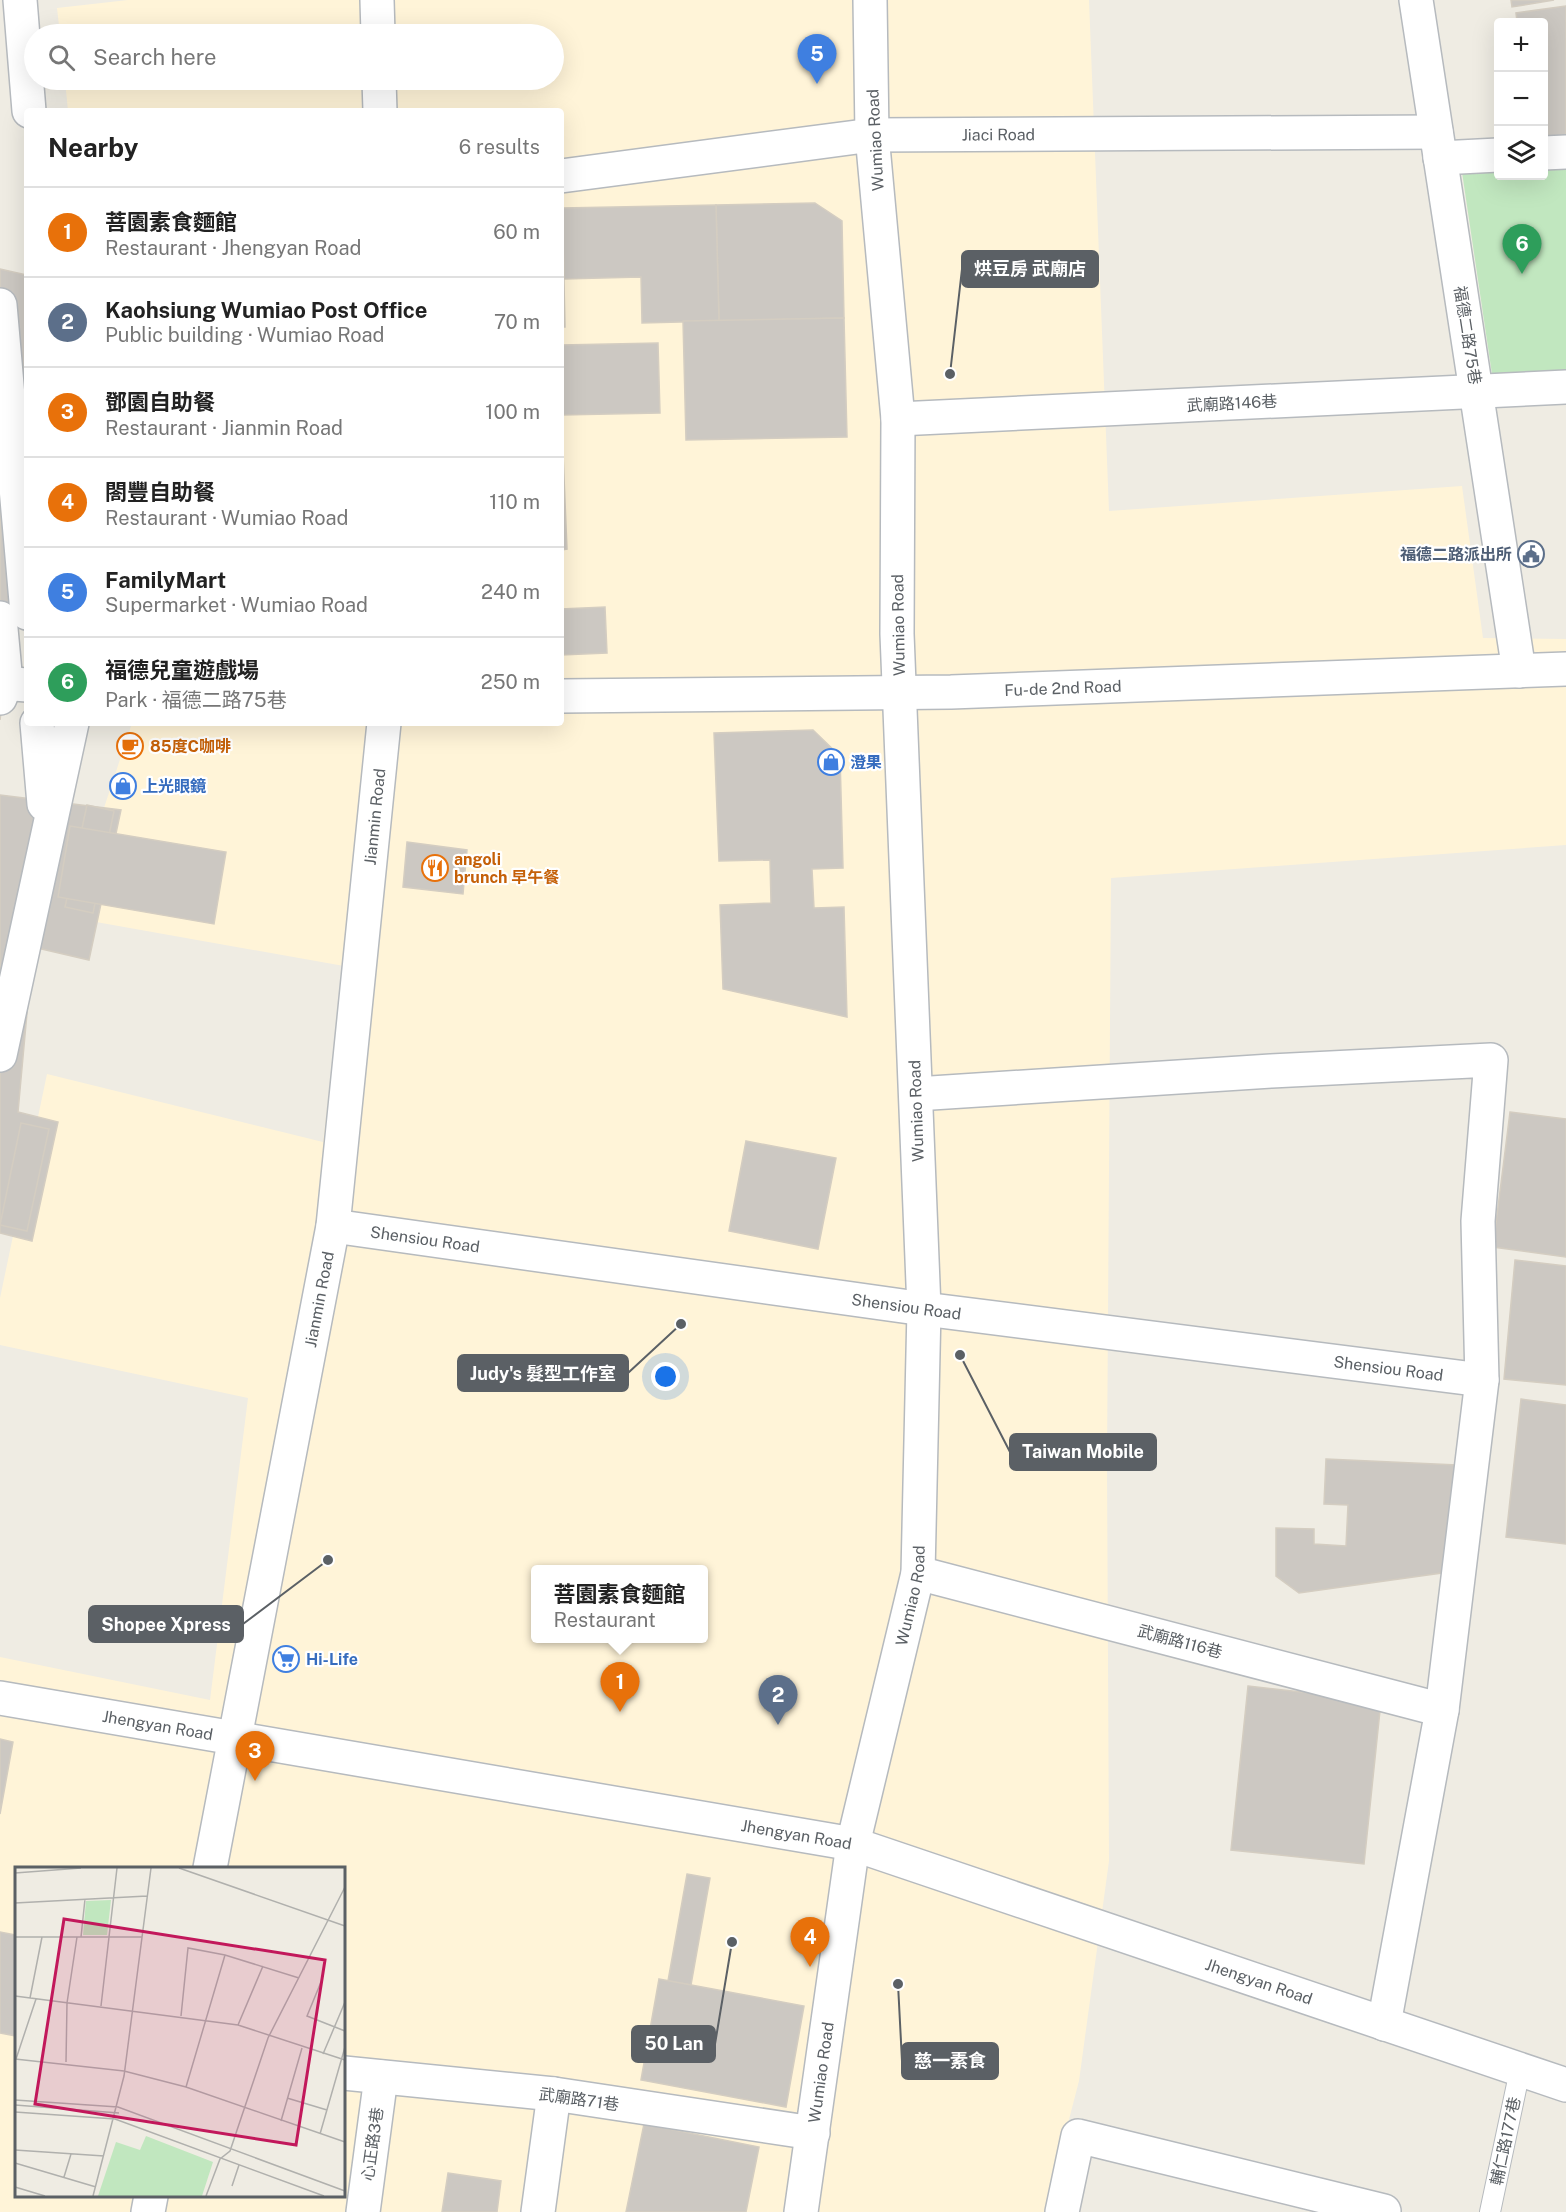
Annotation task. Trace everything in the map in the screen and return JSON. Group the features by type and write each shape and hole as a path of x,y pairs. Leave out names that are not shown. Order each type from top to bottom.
{"street":[{"path":"20,0 24,44"},
{"path":"377,0 378,24"},
{"name":"Wumiao Road","path":"801,2212 853,1844 918,1573 924,1309 897,634 898,419 872,135 870,0"},
{"name":"福德二路75巷","path":"1416,0 1520,671"},
{"path":"28,90 30,108"},
{"path":"379,90 380,108"},
{"name":"Jiaci Road","path":"564,176 872,135 1438,145 1494,154"},
{"path":"1548,153 1566,152"},
{"path":"0,305 24,579"},
{"name":"武廟路146巷","path":"898,419 1566,387"},
{"path":"0,618 8,687"},
{"name":"Fu-de 2nd Road","path":"564,696 899,693 1566,669"},
{"path":"37,726 47,836"},
{"path":"0,1055 71,726"},
{"name":"Jianmin Road","path":"210,1867 233,1737 333,1226 384,726"},
{"path":"915,1094 1271,1071 1491,1060 1478,1221 1482,1380 1442,1710 1384,2024"},
{"name":"Shensiou Road","path":"333,1226 924,1309 1482,1380"},
{"name":"武廟路116巷","path":"918,1573 1442,1710"},
{"name":"Jhengyan Road","path":"0,1698 853,1844 1566,2085"},
{"name":"武廟路71巷","path":"345,2073 554,2094 813,2133"},
{"name":"心正路3巷","path":"363,2212 381,2077"},
{"path":"538,2212 554,2094"},
{"path":"1062,2212 1078,2136 1384,2211"},
{"path":"148,2212 151,2197"}],"lane":[{"name":"輔仁路177巷","path":"1490,2212 1520,2070"}],"shaded area":[{"path":"128,0 1089,0 1109,511 1462,486 1483,638 1566,639 1566,845 1111,878 1107,1461 1109,1861 1079,2081 1045,2212 0,2212 0,1657 210,1700 248,1398 0,1345 0,1298 47,1074 323,1142 344,966 68,917 131,726 564,726 564,108 68,108 66,90 564,90 564,24 59,24 57,8"}],"green space":[{"path":"1566,167 1566,372 1492,374 1462,172 1494,170 1494,180 1548,180 1548,168"}],"building":[{"path":"1511,0 1554,0 1512,7"},
{"path":"1566,6 1566,136 1548,138 1548,18 1517,18 1516,13"},
{"path":"815,203 842,221 844,318 719,321 716,205"},
{"path":"716,205 719,321 642,323 641,277 564,279 564,208"},
{"path":"0,269 24,274 24,624 14,623 0,720"},
{"path":"844,318 847,437 686,440 683,321"},
{"path":"658,343 660,413 564,415 564,345"},
{"path":"564,477 567,549 564,550"},
{"path":"605,607 607,653 564,655 564,609"},
{"path":"813,730 840,756 843,868 812,869 814,908 844,907 847,1017 723,989 720,905 771,903 770,860 719,861 714,733"},
{"path":"0,795 121,810 89,960 33,947 18,1112 58,1122 32,1241 0,1233"},
{"path":"87,805 114,811 93,913 65,907"},
{"path":"70,826 226,852 214,924 58,897"},
{"name":"angoli brunch 早午餐","path":"407,842 467,850 463,894 403,887"},
{"path":"1510,1112 1566,1119 1566,1257 1493,1247"},
{"path":"21,1123 49,1129 27,1231 0,1225"},
{"path":"746,1141 836,1158 818,1249 729,1231"},
{"path":"1515,1260 1566,1266 1566,1385 1504,1379"},
{"path":"1521,1399 1566,1405 1566,1544 1506,1537"},
{"path":"1326,1459 1457,1465 1456,1571 1299,1593 1276,1576 1276,1528 1314,1529 1314,1544 1346,1546 1348,1505 1324,1504"},
{"path":"1248,1686 1381,1701 1364,1864 1231,1850"},
{"path":"0,1739 13,1742 0,1814"},
{"path":"687,1874 710,1878 691,1985 668,1981"},
{"path":"0,1932 15,1935 15,2036 0,2033"},
{"path":"659,1979 804,2006 786,2107 641,2080"},
{"path":"644,2124 759,2147 746,2212 626,2212"},
{"path":"448,2173 501,2181 497,2212 442,2212"}],"place":[{"name":"FamilyMart","path":"817,84"},
{"name":"福德兒童遊戲場","path":"1522,274"},
{"name":"烘豆房 武廟店","path":"950,374"},
{"name":"福德二路派出所","path":"1531,554"},
{"name":"85度C咖啡","path":"130,746"},
{"name":"澄果","path":"831,762"},
{"name":"上光眼鏡","path":"123,786"},
{"name":"angoli brunch 早午餐","path":"435,868"},
{"name":"Judy's 髮型工作室","path":"681,1324"},
{"name":"Taiwan Mobile","path":"960,1355"},
{"name":"Shopee Xpress","path":"328,1560"},
{"name":"Hi-Life","path":"286,1659"},
{"name":"菩園素食麵館","path":"620,1712"},
{"name":"Kaohsiung Wumiao Post Office","path":"778,1725"},
{"name":"鄧園自助餐","path":"255,1781"},
{"name":"50 Lan","path":"732,1942"},
{"name":"閤豐自助餐","path":"810,1967"},
{"name":"慈一素食","path":"898,1984"}]}
